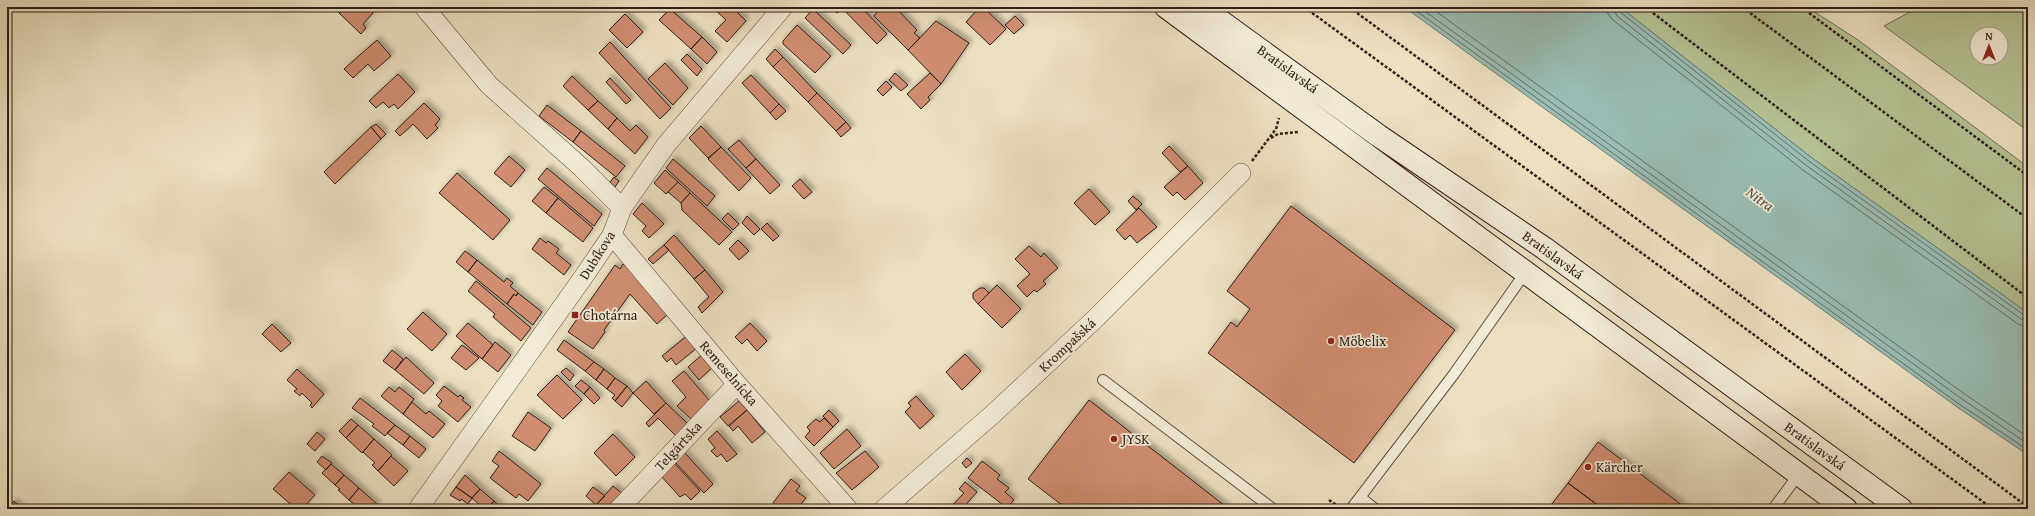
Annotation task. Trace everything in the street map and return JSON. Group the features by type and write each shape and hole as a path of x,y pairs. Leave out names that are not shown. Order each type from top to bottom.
{"main road":[{"name":"Bratislavská","path":"1166,7 1229,52 1371,160 1846,509"},
{"name":"Bratislavská","path":"1201,7 1379,136 1544,248 1901,509"},
{"path":"1525,273 1544,248"},
{"path":"1799,474 1819,449"}],"street":[{"path":"424,7 489,85 582,168 622,208"},
{"name":"Dubíkova","path":"418,509 546,330 612,234 622,208 666,145 782,7"},
{"name":"Krompašská","path":"884,509 993,414 1096,318 1241,173"},
{"name":"Remeselnícka","path":"612,234 737,384 848,509"},
{"name":"Telgártska","path":"619,509 737,384"}],"lane":[{"path":"1351,509 1454,374 1525,273"},
{"path":"1103,380 1273,509"},
{"path":"1773,509 1799,474"},
{"path":"1360,498 1375,509"}],"path":[{"path":"1304,7 1807,375 1993,509"},
{"path":"1349,7 2028,507"},
{"path":"1645,7 2028,298"},
{"path":"1742,7 2028,219"},
{"path":"1801,7 2028,176"},
{"path":"1256,158 1276,129 1279,118"},
{"path":"1270,138 1278,134 1298,132"},
{"path":"1329,500 1340,507 1338,509"}],"green space":[{"path":"1620,7 1807,7 1858,40 2028,167 2028,313 1812,158"},
{"path":"1919,7 2028,7 2028,131 1884,26"}],"water":[{"name":"Nitra","path":"1404,7 1620,7 1812,158 2028,313 2028,455 1957,407"}],"building":[{"path":"345,7 367,7 373,13 363,24 366,28 361,34 339,13"},
{"path":"712,7 732,7 746,21 727,42 715,31 726,20"},
{"path":"831,7 844,7 837,13"},
{"path":"861,7 887,34 877,44 842,8"},
{"path":"881,7 895,7 917,30 914,33 920,38 908,50 874,16"},
{"path":"980,7 983,7 1006,29 990,45 966,22"},
{"path":"670,9 702,37 691,49 659,20"},
{"path":"813,9 851,45 843,54 805,18"},
{"path":"625,14 643,32 627,48 609,30"},
{"path":"1015,16 1024,25 1014,34 1005,25"},
{"path":"936,21 969,43 941,84 908,50"},
{"path":"797,25 831,56 815,73 783,44 783,41"},
{"path":"702,37 717,52 707,64 691,49"},
{"path":"377,40 391,56 374,71 368,64 353,78 344,69"},
{"path":"610,42 671,108 660,119 599,53"},
{"path":"775,49 783,57 773,67 766,59"},
{"path":"687,54 702,69 697,76 681,60"},
{"path":"783,57 817,93 808,102 773,67"},
{"path":"665,63 688,88 673,105 648,79"},
{"path":"895,73 908,85 901,91 889,80"},
{"path":"930,73 941,84 928,97 930,100 921,109 907,94"},
{"path":"398,74 415,92 398,109 394,104 389,108 383,102 376,108 369,101"},
{"path":"751,75 779,104 770,113 742,83"},
{"path":"572,76 598,101 588,110 563,86"},
{"path":"610,78 631,100 626,104 606,82"},
{"path":"886,81 892,87 883,96 877,90"},
{"path":"817,93 846,122 836,131 808,102"},
{"path":"598,101 617,118 608,129 588,110"},
{"path":"424,103 440,119 435,125 438,128 427,139 413,124 400,136 395,131"},
{"path":"779,104 786,111 776,120 770,113"},
{"path":"547,105 581,131 573,142 539,116"},
{"path":"617,118 630,131 636,125 648,137 635,154 608,129"},
{"path":"846,122 851,128 841,137 836,131"},
{"path":"376,124 386,134 381,139 371,127"},
{"path":"701,126 721,147 708,158 689,138"},
{"path":"371,127 381,139 335,184 324,172"},
{"path":"581,131 625,166 616,177 573,142"},
{"path":"739,140 756,159 746,168 728,149"},
{"path":"1169,146 1188,166 1180,172 1162,153"},
{"path":"721,147 751,178 739,191 708,159"},
{"path":"509,156 525,170 511,187 494,173"},
{"path":"673,159 715,196 707,206 666,168"},
{"path":"756,159 780,185 770,194 746,168"},
{"path":"1188,166 1203,183 1185,200 1177,192 1173,196 1164,187"},
{"path":"547,168 602,214 594,226 538,179"},
{"path":"665,170 678,182 666,194 654,183"},
{"path":"457,173 510,220 493,240 439,193"},
{"path":"614,177 619,181 615,187 610,182"},
{"path":"800,179 812,192 804,199 792,186"},
{"path":"678,182 690,193 681,203 668,192"},
{"path":"544,187 558,198 546,213 532,201"},
{"path":"1089,189 1110,212 1095,225 1074,203"},
{"path":"690,193 732,232 719,245 682,210 681,203"},
{"path":"1133,196 1142,204 1136,210 1128,201"},
{"path":"558,198 593,228 583,242 546,213"},
{"path":"642,203 664,224 649,238 642,231 646,226 633,214"},
{"name":"Möbelix","path":"1291,206 1455,330 1354,463 1208,353 1231,322 1237,327 1250,309 1227,291"},
{"path":"1139,208 1157,227 1137,243 1130,235 1125,240 1116,230"},
{"path":"728,213 739,224 733,230 722,219"},
{"path":"747,216 760,229 754,235 742,223"},
{"path":"767,223 779,236 773,241 761,229"},
{"path":"674,235 705,270 694,279 664,245"},
{"path":"540,238 546,243 548,241 559,249 556,253 571,265 564,275 532,249"},
{"path":"738,240 749,251 739,260 729,249"},
{"path":"664,245 669,250 653,264 648,259"},
{"path":"1029,246 1041,257 1044,253 1058,268 1043,281 1046,284 1037,292 1034,290 1027,297 1017,286 1030,274 1015,259"},
{"path":"465,251 477,260 468,272 456,262"},
{"path":"477,260 504,282 507,278 513,283 510,286 518,293 516,296 514,294 507,304 468,272"},
{"path":"623,264 633,271 670,312 657,324 630,294 604,330 605,332 593,349 568,332 615,265 620,269"},
{"path":"705,270 723,292 702,313 698,307 709,297 694,279"},
{"path":"476,281 531,328 521,341 493,317 495,314 468,291"},
{"path":"997,285 1021,309 1002,328 978,304"},
{"path":"980,288 984,288 989,293 978,304 973,298 973,293"},
{"path":"518,293 542,312 533,325 507,304 514,294 516,296"},
{"path":"423,312 447,334 432,351 407,329"},
{"path":"468,323 493,345 482,359 456,336"},
{"path":"750,323 767,341 757,351 747,339 742,344 735,337"},
{"path":"272,324 291,343 281,352 262,334"},
{"path":"688,335 698,347 676,365 671,358 667,362 662,356"},
{"path":"564,340 594,362 585,371 557,350"},
{"path":"495,342 511,355 498,372 482,359"},
{"path":"462,345 479,358 466,370 451,358"},
{"path":"392,350 403,359 395,370 383,361"},
{"path":"703,354 713,367 699,380 688,367"},
{"path":"965,354 981,371 962,390 946,372"},
{"path":"406,357 434,383 424,394 395,370"},
{"path":"594,362 604,369 596,380 585,371"},
{"path":"566,368 574,375 570,381 561,372"},
{"path":"297,369 324,394 312,408 310,405 312,403 302,393 300,396 294,391 297,389 287,380"},
{"path":"604,369 615,378 607,389 596,380"},
{"path":"684,371 709,400 691,419 677,406 686,397 672,381"},
{"path":"557,375 582,400 563,419 537,395"},
{"path":"615,378 627,386 615,401 612,398 615,395 607,389"},
{"path":"581,380 590,387 584,394 575,386"},
{"path":"646,381 666,403 654,414 633,393"},
{"path":"444,386 458,397 460,395 464,398 462,400 471,407 458,422 438,406 442,401 436,395"},
{"path":"627,386 633,393 622,407 615,401"},
{"path":"389,387 395,392 399,387 414,399 403,414 381,396"},
{"path":"590,387 600,398 594,404 584,394"},
{"path":"916,396 934,416 920,429 905,412 911,406 908,403"},
{"path":"360,398 395,425 385,436 372,426 374,424 352,408"},
{"path":"1089,400 1229,509 1067,509 1028,479"},
{"path":"739,401 747,410 728,426 720,417"},
{"path":"412,402 426,414 429,411 445,424 433,438 403,414"},
{"path":"666,403 687,423 676,436 658,418 649,427 646,423"},
{"path":"747,410 765,432 752,443 738,426 733,431 729,426"},
{"path":"829,410 839,421 833,427 823,416"},
{"path":"528,412 551,428 535,451 512,436"},
{"path":"824,418 833,427 814,446 805,437 810,431 807,427 816,419 820,422"},
{"path":"351,419 358,425 346,438 339,431"},
{"path":"358,425 374,439 362,453 346,438"},
{"path":"395,425 410,436 403,445 387,433"},
{"path":"847,429 861,446 834,469 820,453"},
{"path":"717,431 737,454 727,462 721,454 717,457 711,451 715,448 708,439"},
{"path":"317,432 325,439 315,451 307,444"},
{"path":"613,434 635,457 616,476 594,453"},
{"path":"410,436 426,449 419,458 403,445"},
{"path":"374,439 392,455 378,471 372,465 375,463 363,452"},
{"path":"1598,442 1687,509 1603,509 1568,483"},
{"path":"499,451 541,484 528,501 519,494 516,498 490,478 499,466 492,461"},
{"path":"865,451 879,467 852,490 836,473"},
{"path":"685,453 713,484 704,493 675,462"},
{"path":"322,456 332,463 326,470 317,462"},
{"path":"391,456 408,471 394,486 378,471"},
{"path":"967,458 972,463 966,468 962,463"},
{"path":"982,461 1000,475 997,479 1009,488 1005,492 1014,500 1007,508 968,478"},
{"path":"674,463 700,491 691,500 685,494 680,497 661,476"},
{"path":"331,464 344,475 335,485 322,473"},
{"path":"289,472 315,495 302,509 296,509 273,489"},
{"path":"344,475 359,488 349,500 338,490 340,489 335,485"},
{"path":"465,475 480,489 472,498 456,487"},
{"path":"791,479 800,486 796,491 806,498 797,509 780,509 773,503"},
{"path":"965,482 977,492 962,509 949,509 964,493 959,489"},
{"path":"1568,483 1603,509 1548,509"},
{"path":"613,486 624,495 612,509 601,509 596,505"},
{"path":"456,487 472,498 468,504 461,499 460,501 450,495"},
{"path":"593,487 605,496 596,505 586,496"},
{"path":"359,488 378,505 375,509 360,509 349,500"},
{"path":"480,489 494,501 487,509 484,509 472,498"},
{"path":"14,501 22,509 7,509"},
{"path":"494,501 503,509 487,509"}],"place":[{"name":"Chotárna","path":"575,315"},
{"name":"Möbelix","path":"1331,341"},
{"name":"JYSK","path":"1114,439"},
{"name":"Kärcher","path":"1588,467"}]}
